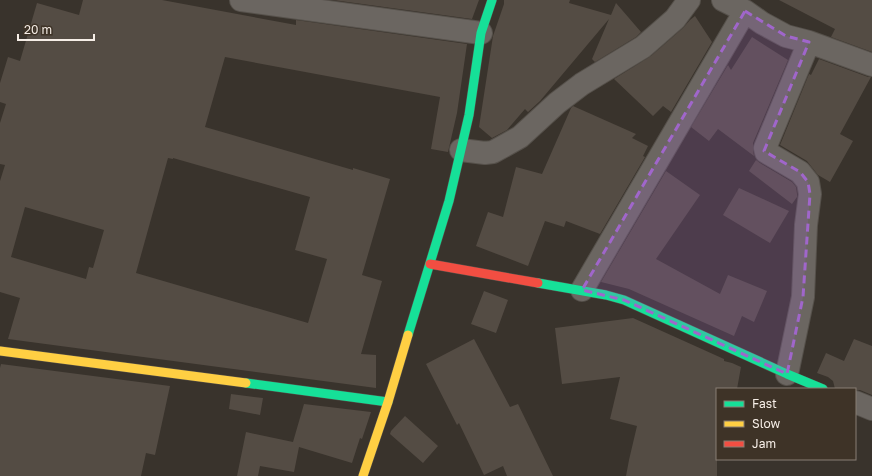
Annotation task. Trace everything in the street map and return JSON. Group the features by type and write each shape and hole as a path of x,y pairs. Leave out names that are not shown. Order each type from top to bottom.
{"street":[{"path":"241,0 481,33"},
{"path":"363,476 388,402 449,201 469,115 481,33 492,0"},
{"path":"461,150 485,153 492,152 520,137 557,103 576,89 643,47 675,19 689,0"},
{"path":"723,0 786,36 809,42 872,65"},
{"path":"582,290 745,12"},
{"path":"787,374 803,297 806,225 810,194 808,182 800,172 766,152 765,148 809,42"},
{"path":"430,264 582,290 624,300 821,388"},
{"path":"0,350 388,402"},
{"path":"856,402 872,409"}],"highlighted area":[{"path":"745,11 786,36 809,42 764,151 800,172 808,182 810,194 803,297 787,374 624,300 582,290"}],"building":[{"path":"83,0 162,0 296,25 296,20 467,44 457,113 448,152 431,149 440,97 225,57 205,127 353,170 353,168 390,179 362,275 382,281 361,354 376,355 376,388 8,339 20,298 0,292 0,181 5,165 0,164 0,123 6,104 0,102 0,83 8,57 20,61 37,3 79,15","holes":["168,158 173,158 310,197 295,250 327,259 308,323 136,273","25,207 104,230 93,268 89,267 86,279 11,257"]},
{"path":"333,0 479,0 472,19"},
{"path":"504,0 570,0 569,3 611,15 616,3 641,32 636,37 595,62 592,59 609,19 540,101 528,112 525,109 507,130 492,138 479,127 493,36"},
{"path":"779,0 872,0 872,52 831,37 835,29"},
{"path":"695,16 712,42 671,112 663,106 653,116 614,79 651,56"},
{"path":"752,37 788,60 753,143 754,156 718,129 709,141 691,127 728,65 731,70"},
{"path":"819,59 871,77 840,134 853,141 830,182 818,175 807,161 780,145 809,74 811,75"},
{"path":"573,106 636,134 632,138 648,146 643,156 645,157 600,234 566,221 564,227 545,221 528,266 476,246 488,212 503,217 516,167 542,174"},
{"path":"756,160 792,182 796,187 797,197 792,204 749,171"},
{"path":"666,171 700,195 656,259 720,294 728,275 767,291 754,322 742,316 734,336 629,289 601,282"},
{"path":"739,188 789,211 770,243 723,215"},
{"path":"484,291 508,300 496,333 471,324"},
{"path":"633,318 724,359 724,361 741,367 737,388 716,388 717,476 626,476 637,426 610,419 620,377 562,384 555,328"},
{"path":"474,339 510,407 518,404 553,476 507,476 503,466 484,475 459,423 457,425 426,364"},
{"path":"854,339 872,346 872,395 856,390 856,388 835,388 833,381 828,377 817,373 826,353 844,361"},
{"path":"1,364 170,386 155,455 146,453 141,476 0,476"},
{"path":"231,394 263,398 260,415 229,409"},
{"path":"304,404 371,412 362,439 360,438 352,463 299,447 294,472 260,466 258,476 237,476 246,432 293,442"},
{"path":"405,416 438,446 423,463 390,434"}],"traffic: fast":[{"path":"408,335 449,201 469,115 481,33 492,0"},
{"path":"538,283 606,295 624,300 821,388"},
{"path":"246,383 388,402"}],"traffic: slow":[{"path":"363,476 388,402 408,335"},
{"path":"0,351 246,383"}],"traffic: jam":[{"path":"430,264 538,283"}]}
